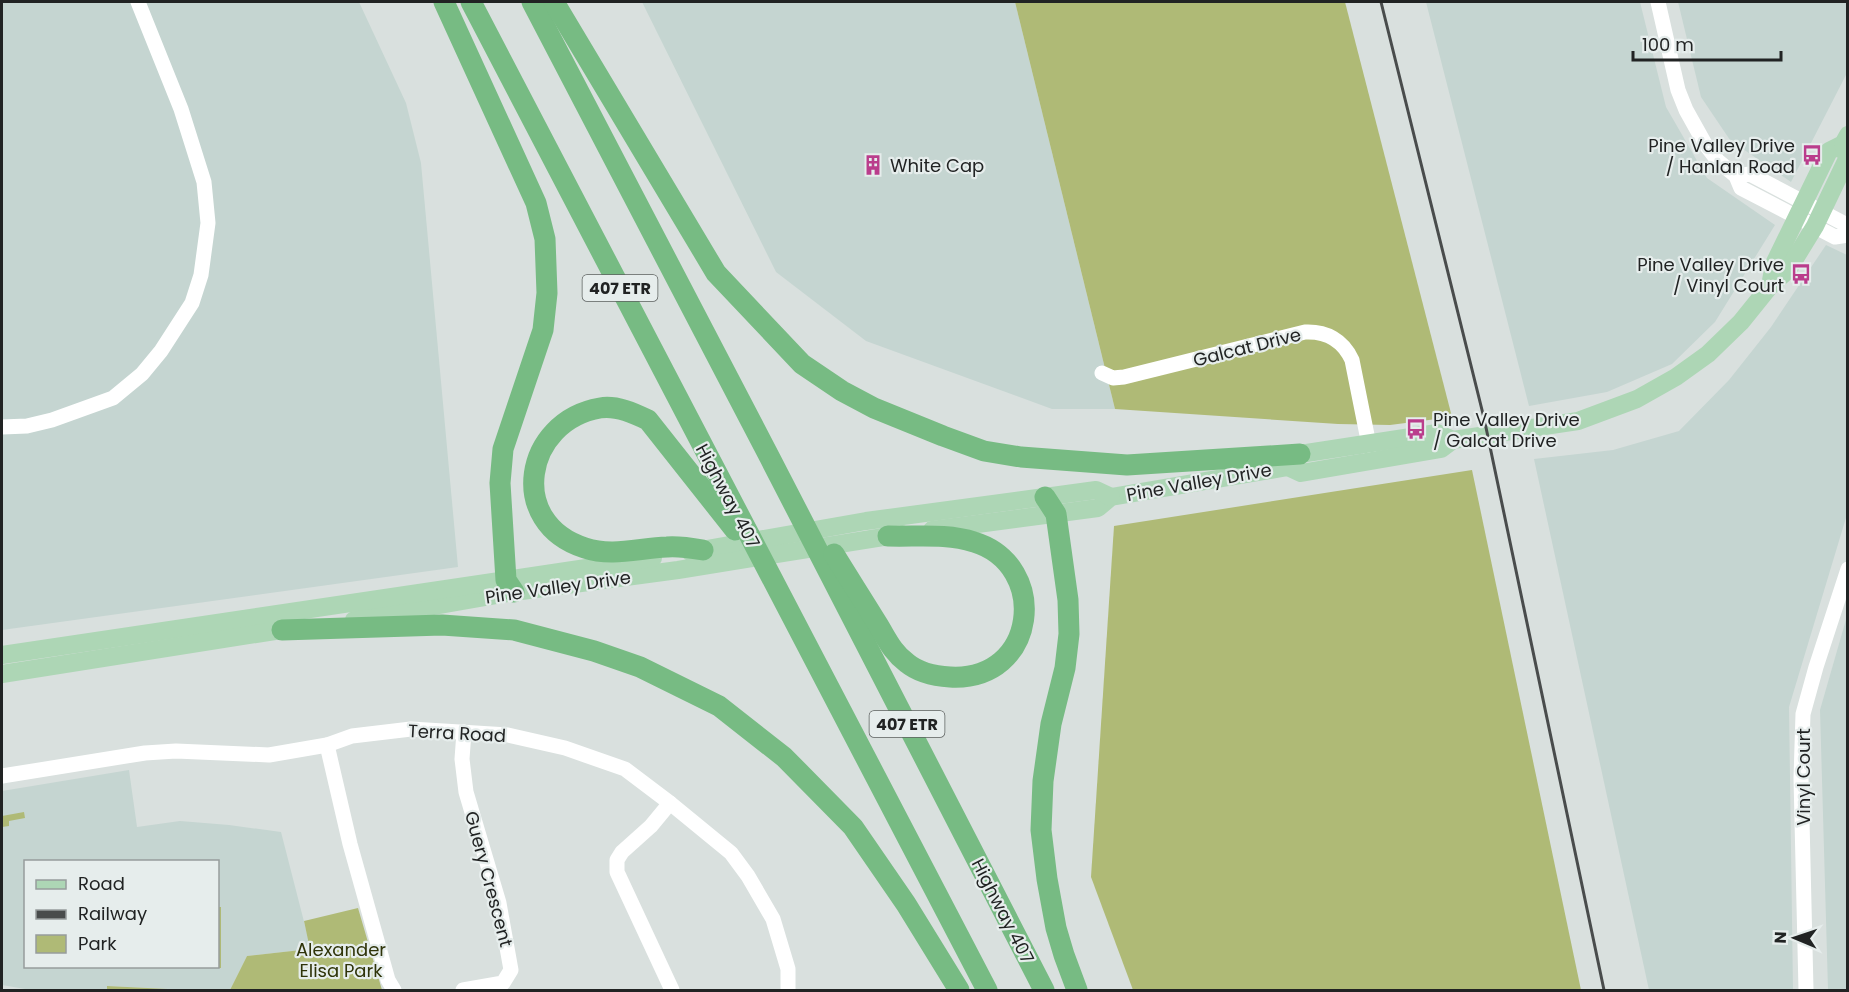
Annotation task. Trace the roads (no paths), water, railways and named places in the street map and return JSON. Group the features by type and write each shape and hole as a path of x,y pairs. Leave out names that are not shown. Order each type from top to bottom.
{"highway":[{"path":"444,2 536,203 545,239 547,293 543,330 503,449 500,483 510,586"},
{"name":"Highway 407","path":"471,2 987,990"},
{"name":"Highway 407","path":"532,2 1044,990"},
{"path":"554,2 716,273 802,364 842,391 874,408 943,436 984,451 1021,457 1127,465 1294,461"},
{"path":"704,550 677,557 603,552 568,541 552,530 540,512 534,495 532,476 549,437 563,423 601,408 631,411 648,420 770,575"},
{"path":"770,458 821,532 891,649 906,663 930,674 963,678 989,670 1011,653 1021,632 1023,608 1018,577 1007,560 987,547 957,538 874,532"},
{"path":"1051,506 1068,600 1069,634 1065,668 1051,724 1042,781 1041,830 1056,928 1077,990"},
{"path":"282,630 442,625 514,630 585,648 640,667 719,706 784,757 854,827 906,904 959,990"}],"main road":[{"name":"Pine Valley Drive","path":"2,655 510,586 677,557 874,532 1051,506 1098,508 1111,497 1294,461 1441,449 1453,440 1578,421 1637,399 1676,377 1708,354 1741,322 1770,286 1788,270 1818,219 1847,159 1845,140 1829,151 1774,264 1770,286"},
{"name":"Pine Valley Drive","path":"704,550 874,532 1051,506"},
{"name":"Pine Valley Drive","path":"2,674 364,619 510,586"}],"street":[{"path":"2,427 27,426 52,420 113,398 142,374 161,351 192,303 201,275 208,223 204,182 181,109 138,2"},
{"path":"1658,2 1678,90 1698,134 1718,162 1736,176 1750,174 1818,219 1835,237 1848,234"},
{"name":"Galcat Drive","path":"1102,373 1113,378 1124,377 1305,332 1321,333 1338,341 1349,354 1371,453"},
{"name":"Vinyl Court","path":"1806,990 1801,778 1803,714 1848,569"},
{"name":"Terra Road","path":"2,776 145,753 192,750 240,755 269,755 327,745 352,736 411,729 508,735 580,752 625,769 670,802 731,854 748,876 773,919 788,969 788,990"},
{"name":"Guery Crescent","path":"463,990 503,983 511,970 499,903 466,792 462,759 464,732"},
{"path":"327,745 350,844 388,980 394,990"},
{"path":"670,802 651,826 622,852 617,860 617,872 672,990"}],"railway":[{"path":"1381,2 1484,418 1604,990"}],"place":[{"name":"Pine Valley Drive / Hanlan Road","path":"1812,155"},
{"name":"White Cap","path":"873,165"},
{"name":"Pine Valley Drive / Vinyl Court","path":"1801,274"},
{"name":"Pine Valley Drive / Galcat Drive","path":"1416,429"}],"park label":[{"name":"Alexander Elisa Park","path":"341,959"}]}
